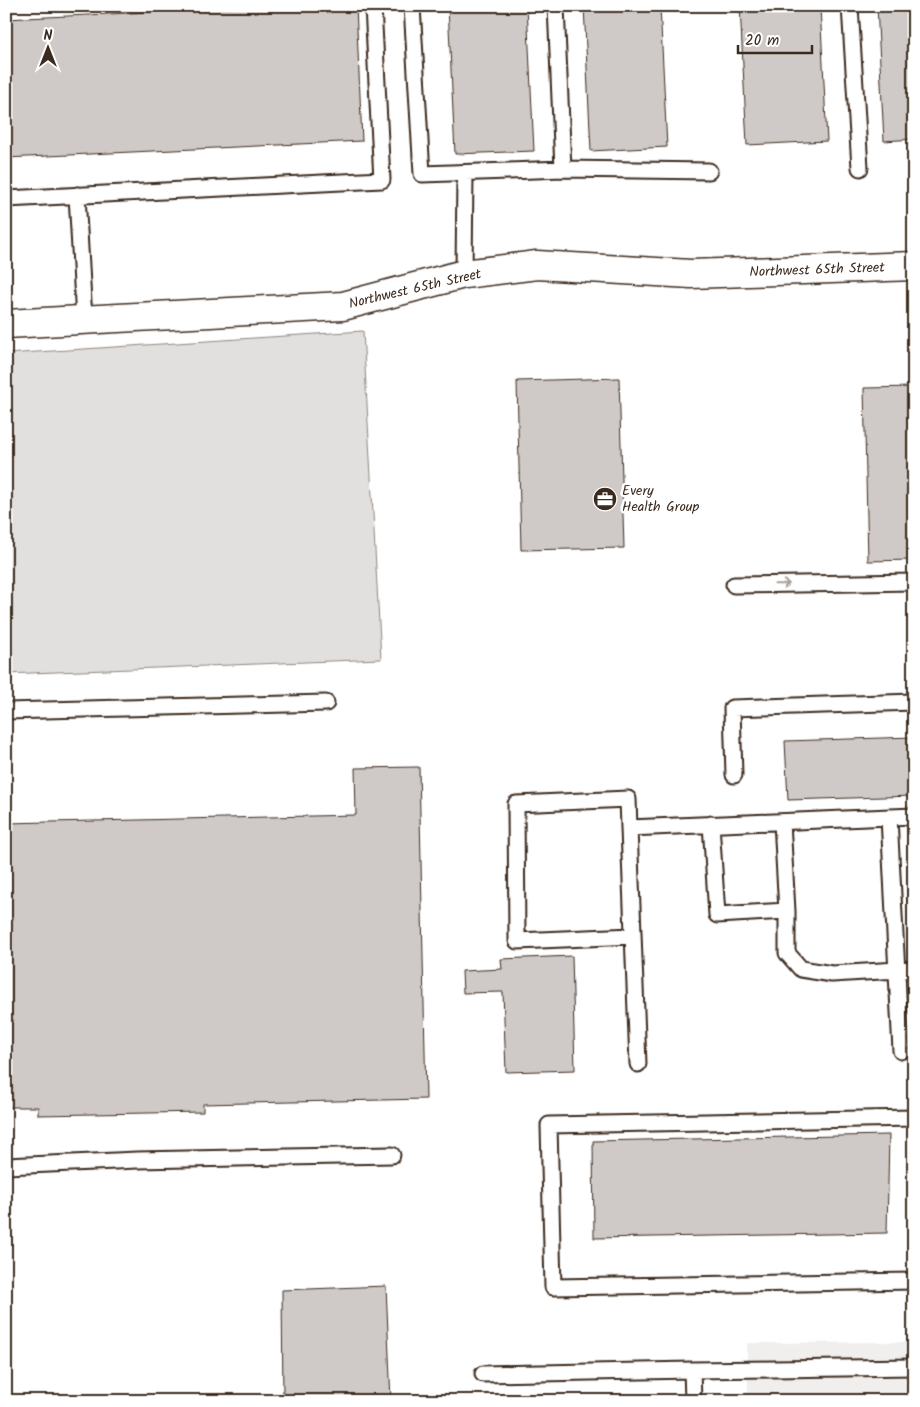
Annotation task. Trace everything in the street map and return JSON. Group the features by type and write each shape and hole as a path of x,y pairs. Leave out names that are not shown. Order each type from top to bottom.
{"street":[{"name":"Northwest 65th Street","path":"6,324 343,306 464,274 537,265 691,274 914,266"}],"lane":[{"path":"6,199 382,180 373,6"},
{"path":"412,6 422,174 563,170 709,171"},
{"path":"556,6 563,170"},
{"path":"850,6 860,168"},
{"path":"464,274 465,173"},
{"path":"76,195 84,320"},
{"path":"734,585 914,582"},
{"path":"734,775 732,708 914,702"},
{"path":"6,711 326,703"},
{"path":"633,936 517,941 516,804 628,800 638,1064"},
{"path":"629,828 914,816"},
{"path":"889,817 901,1051"},
{"path":"782,822 787,911 787,953 801,969 832,974 914,969"},
{"path":"711,824 717,915 787,911"},
{"path":"914,1118 549,1125 554,1286 914,1281"},
{"path":"6,1166 137,1160 392,1155"},
{"path":"483,1374 914,1367"},
{"path":"692,1370 693,1401"}],"shaded area":[{"path":"363,331 381,659 6,674 6,354"},
{"path":"908,1103 914,1103 914,1401 748,1401 747,1343 908,1342"}],"building":[{"path":"273,6 356,6 362,141 6,158 6,19"},
{"path":"448,6 527,6 534,151 455,154"},
{"path":"584,6 660,6 667,147 591,151"},
{"path":"740,6 820,6 827,141 747,145"},
{"path":"877,6 914,6 914,139 884,141"},
{"path":"619,378 624,548 521,550 517,381"},
{"path":"914,387 914,598 913,560 868,561 864,388"},
{"path":"914,737 914,796 788,800 785,741"},
{"path":"419,767 426,1099 203,1104 203,1112 38,1115 38,1107 6,1107 6,823 356,815 355,768"},
{"path":"572,956 575,1070 506,1072 503,992 463,993 462,971 502,969 501,959"},
{"path":"889,1135 887,1233 594,1238 593,1141"},
{"path":"386,1286 391,1401 283,1401 282,1290"}],"place":[{"name":"Every Health Group","path":"605,499"}]}
